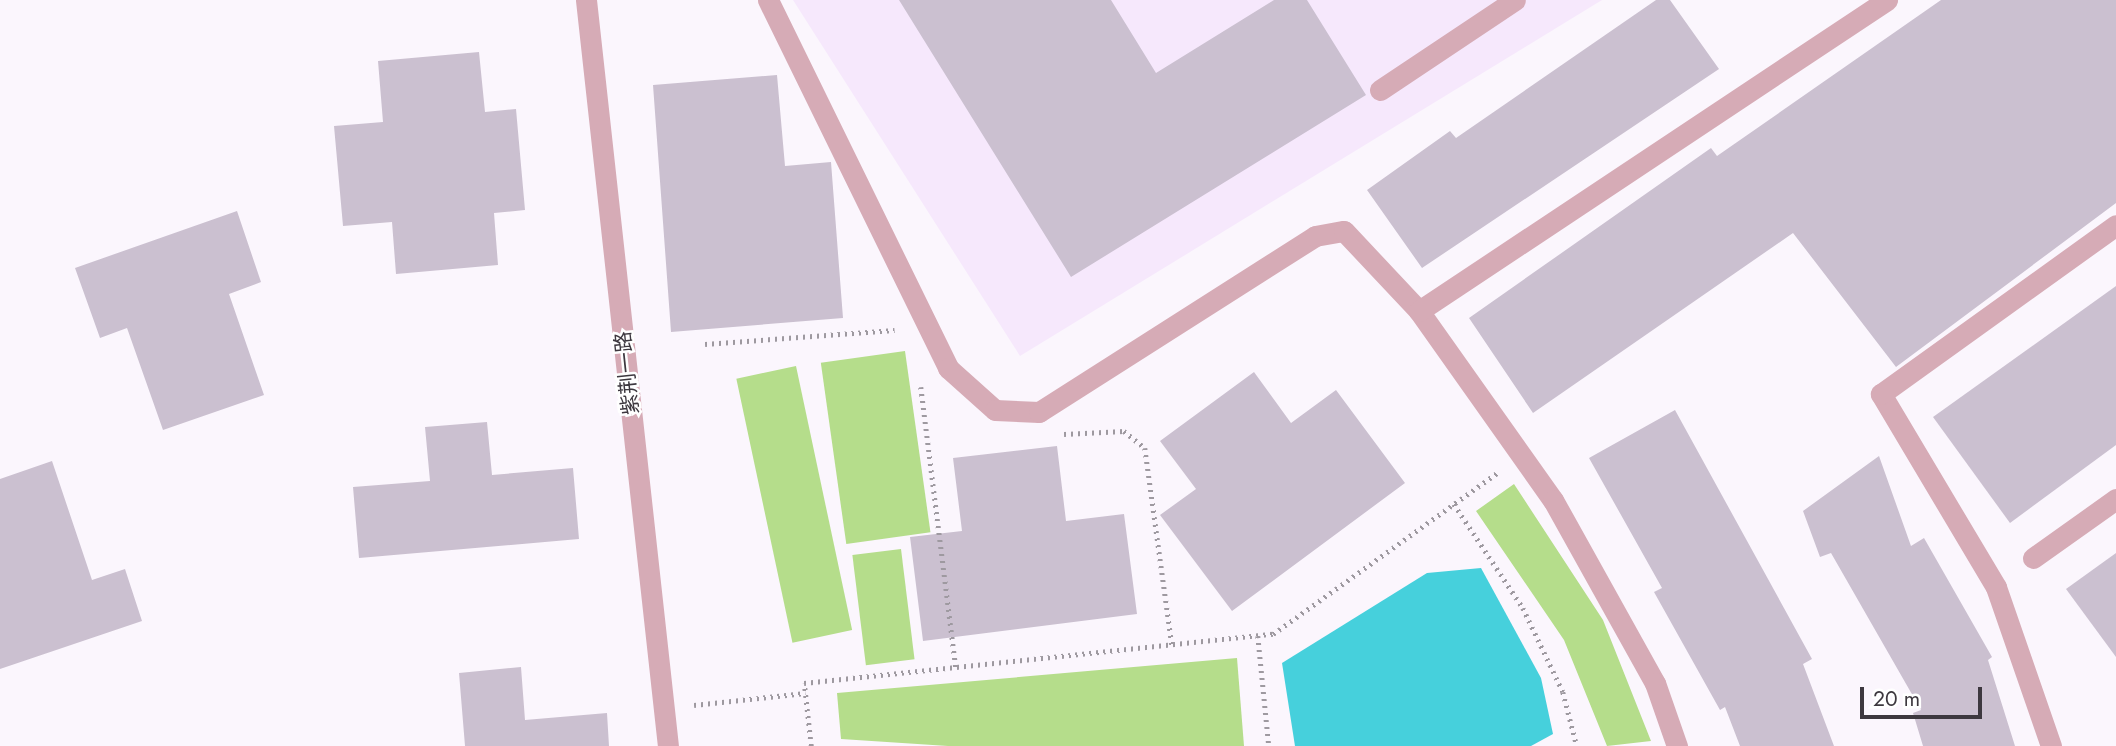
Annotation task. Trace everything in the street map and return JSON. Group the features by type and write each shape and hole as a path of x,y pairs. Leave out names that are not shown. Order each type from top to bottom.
{"street":[{"name":"紫荆一路","path":"586,0 668,746"},
{"path":"768,0 948,368 995,410 1038,411 1315,236 1344,231 1419,311 1521,456 1655,683 1677,746"},
{"path":"1380,90 1515,0"},
{"path":"1419,311 1887,0"},
{"path":"2052,746 1996,587 1881,394 2116,225"},
{"path":"2033,558 2116,499"}],"path":[{"path":"921,382 956,667"},
{"path":"811,746 804,683 1273,634 1521,456"},
{"path":"1454,505 1523,608 1563,692 1577,746"},
{"path":"1258,636 1269,746"},
{"path":"690,705 805,693"}],"shaded area":[{"path":"793,0 1602,0 1020,356"}],"green space":[{"path":"905,351 930,532 846,544 821,363"},
{"path":"796,366 852,630 792,643 736,379"},
{"path":"1514,484 1603,620 1651,741 1607,746 1564,640 1476,511"},
{"path":"901,549 915,659 866,665 852,555"},
{"path":"1237,658 1244,746 948,746 841,739 837,693"}],"water":[{"path":"1481,568 1541,678 1553,734 1531,746 1295,746 1282,663 1427,573"}],"building":[{"path":"899,0 1111,0 1156,73 1274,0 1307,0 1366,95 1071,277"},
{"path":"1656,0 1670,0 1719,69 1422,268 1367,190 1450,131 1456,138"},
{"path":"1941,0 2116,0 2116,203 1896,367 1793,233 1533,413 1469,318 1711,148 1717,156"},
{"path":"479,52 485,112 516,109 525,210 494,213 498,265 396,274 392,222 343,226 334,126 383,122 378,61"},
{"path":"777,75 785,166 831,162 843,318 671,332 653,85"},
{"path":"237,211 261,282 229,294 264,395 163,430 127,328 100,338 75,268"},
{"path":"2116,286 2116,445 2010,523 1933,417"},
{"path":"1254,372 1291,423 1336,390 1405,483 1232,611 1160,515 1196,489 1160,441"},
{"path":"1675,410 1812,659 1803,664 1834,746 1740,746 1725,707 1720,710 1654,592 1662,588 1589,458"},
{"path":"487,422 492,475 573,468 579,539 359,558 353,487 430,481 425,427"},
{"path":"1057,446 1066,521 1124,514 1137,614 923,641 910,537 962,531 953,458"},
{"path":"1879,456 1911,546 1924,538 1992,657 1988,660 2015,746 1923,746 1913,713 1921,710 1831,553 1820,557 1803,511"},
{"path":"52,461 92,580 125,569 142,621 0,669 0,479"},
{"path":"2116,553 2116,657 2066,589"},
{"path":"521,667 525,720 607,713 609,746 465,746 459,673"}]}
